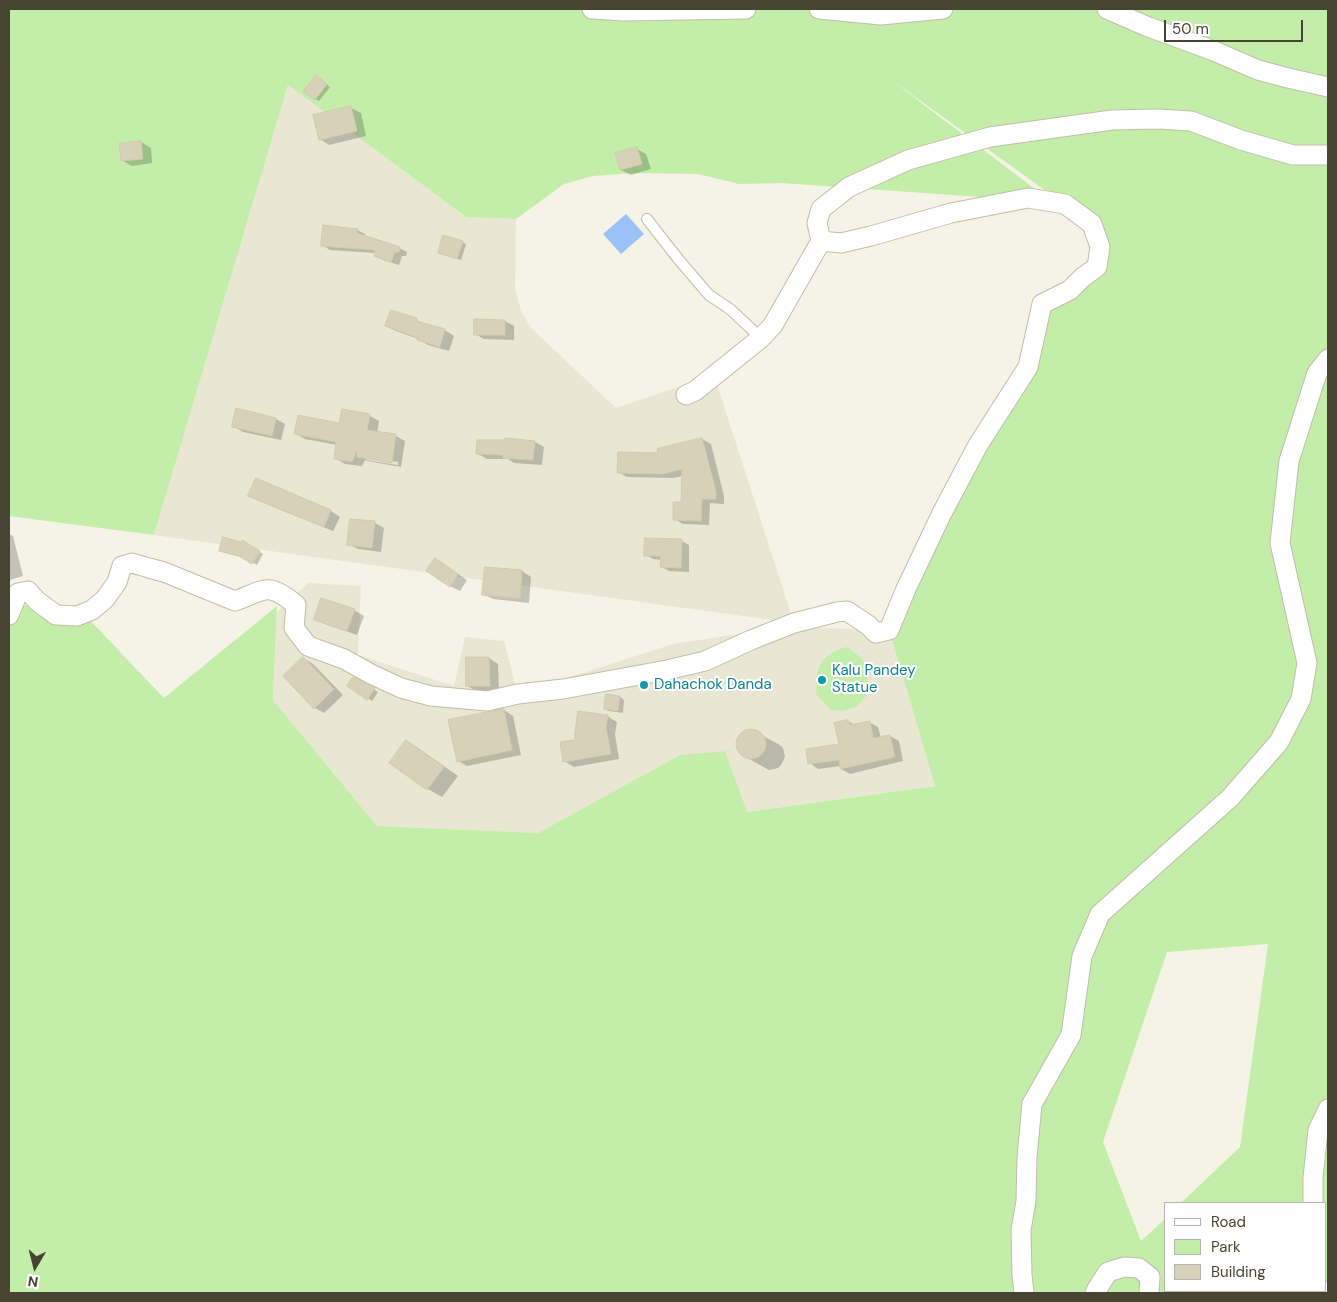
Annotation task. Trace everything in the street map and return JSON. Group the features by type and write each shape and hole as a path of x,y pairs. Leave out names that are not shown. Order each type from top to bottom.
{"street":[{"path":"592,9 623,12 746,9"},
{"path":"819,9 881,15 943,9"},
{"path":"1107,9 1258,70 1328,87"},
{"path":"686,395 695,391 761,338 773,325 820,241 817,223 821,209 849,187 908,160 990,137 1112,120 1158,119 1191,121 1241,140 1293,155 1328,155"},
{"path":"9,615 18,593 28,591 37,601 56,615 77,616 92,610 105,598 117,582 122,566 132,563 164,572 234,601 263,589 279,592 296,605 294,628 308,646 344,659 402,688 431,696 487,701 518,694 563,690 705,661 794,623 837,612 847,611 868,625 876,633 889,630 942,513 978,445 1028,367 1042,304 1070,290 1097,267 1100,247 1092,224 1065,204 1028,198 951,213 841,243 820,241"},
{"path":"1024,1293 1021,1230 1026,1201 1027,1157 1032,1104 1071,1035 1082,956 1100,914 1230,798 1279,742 1301,699 1307,663 1280,544 1289,461 1317,373 1328,359"},
{"path":"1313,1202 1313,1178 1318,1130 1328,1109"},
{"path":"1096,1293 1108,1272 1124,1267 1139,1268 1150,1277 1149,1293"}],"lane":[{"path":"646,219 709,295 730,309 761,338"}],"shaded area":[{"path":"288,85 466,217 516,219 515,289 521,311 531,328 616,408 714,375 794,623 154,535"},
{"path":"308,583 361,586 358,655 454,686 465,637 504,641 518,694 673,644 785,627 889,630 935,786 746,812 725,751 680,755 538,833 377,826 273,700 277,612"}],"green space":[{"path":"9,9 1328,9 1328,1293 9,1293 9,603 83,613 164,698 277,606 273,700 377,826 538,833 680,755 725,751 747,812 935,786 889,630 1028,367 1042,304 1097,266 1092,224 890,79 1052,202 781,183 739,184 698,174 634,173 593,176 564,184 516,219 466,217 288,85 154,535 9,516 9,80 12,79 9,79","holes":["1268,944 1240,1147 1182,1202 1327,1202 1327,1292 1164,1292 1164,1220 1141,1241 1103,1142 1167,952"]},
{"path":"848,647 861,658 868,670 866,696 857,706 844,711 831,710 816,694 818,670 830,654"}],"water":[{"path":"626,214 644,234 621,254 603,234"}],"building":[{"path":"316,75 327,84 315,100 303,92"},
{"path":"351,106 357,131 319,140 313,115"},
{"path":"141,141 143,159 121,161 119,144"},
{"path":"637,147 642,164 620,170 615,153"},
{"path":"323,225 358,229 357,233 400,247 399,252 395,252 391,262 374,256 375,250 321,246"},
{"path":"443,235 463,241 457,259 438,253"},
{"path":"391,310 417,318 416,321 445,329 440,347 417,340 418,338 385,326"},
{"path":"474,319 505,320 505,335 474,335"},
{"path":"236,408 276,418 272,436 232,427"},
{"path":"342,409 370,414 367,430 396,434 392,463 357,457 357,450 352,462 334,459 336,442 294,434 298,415 339,423"},
{"path":"505,438 535,441 533,460 503,458 503,455 476,454 477,440 505,440"},
{"path":"702,438 716,491 716,499 702,499 701,521 673,520 673,502 681,502 682,469 663,474 617,473 618,452 658,453 657,449"},
{"path":"256,478 331,510 324,527 248,496"},
{"path":"350,519 375,521 372,548 347,545"},
{"path":"223,537 241,542 242,540 260,551 252,564 239,556 219,551"},
{"path":"645,538 682,539 681,568 660,567 661,556 644,556"},
{"path":"435,558 458,574 450,587 426,571"},
{"path":"485,567 522,570 520,598 482,595"},
{"path":"321,598 355,609 347,631 314,620"},
{"path":"303,657 334,689 314,709 283,676"},
{"path":"466,657 489,657 490,686 466,686"},
{"path":"353,677 375,688 367,700 347,686"},
{"path":"606,694 620,696 618,711 604,709"},
{"path":"504,709 512,750 457,762 448,720"},
{"path":"578,711 608,715 606,728 611,754 563,762 560,742 574,740"},
{"path":"848,720 850,725 870,721 873,738 890,735 895,757 840,769 839,760 808,764 806,749 839,744 834,723"},
{"path":"751,729 762,733 766,744 762,755 751,759 740,755 736,744 740,733"},
{"path":"406,740 444,767 427,790 389,763"}],"place":[{"name":"Kalu Pandey Statue","path":"822,680"},
{"name":"Dahachok Danda","path":"644,685"}]}
